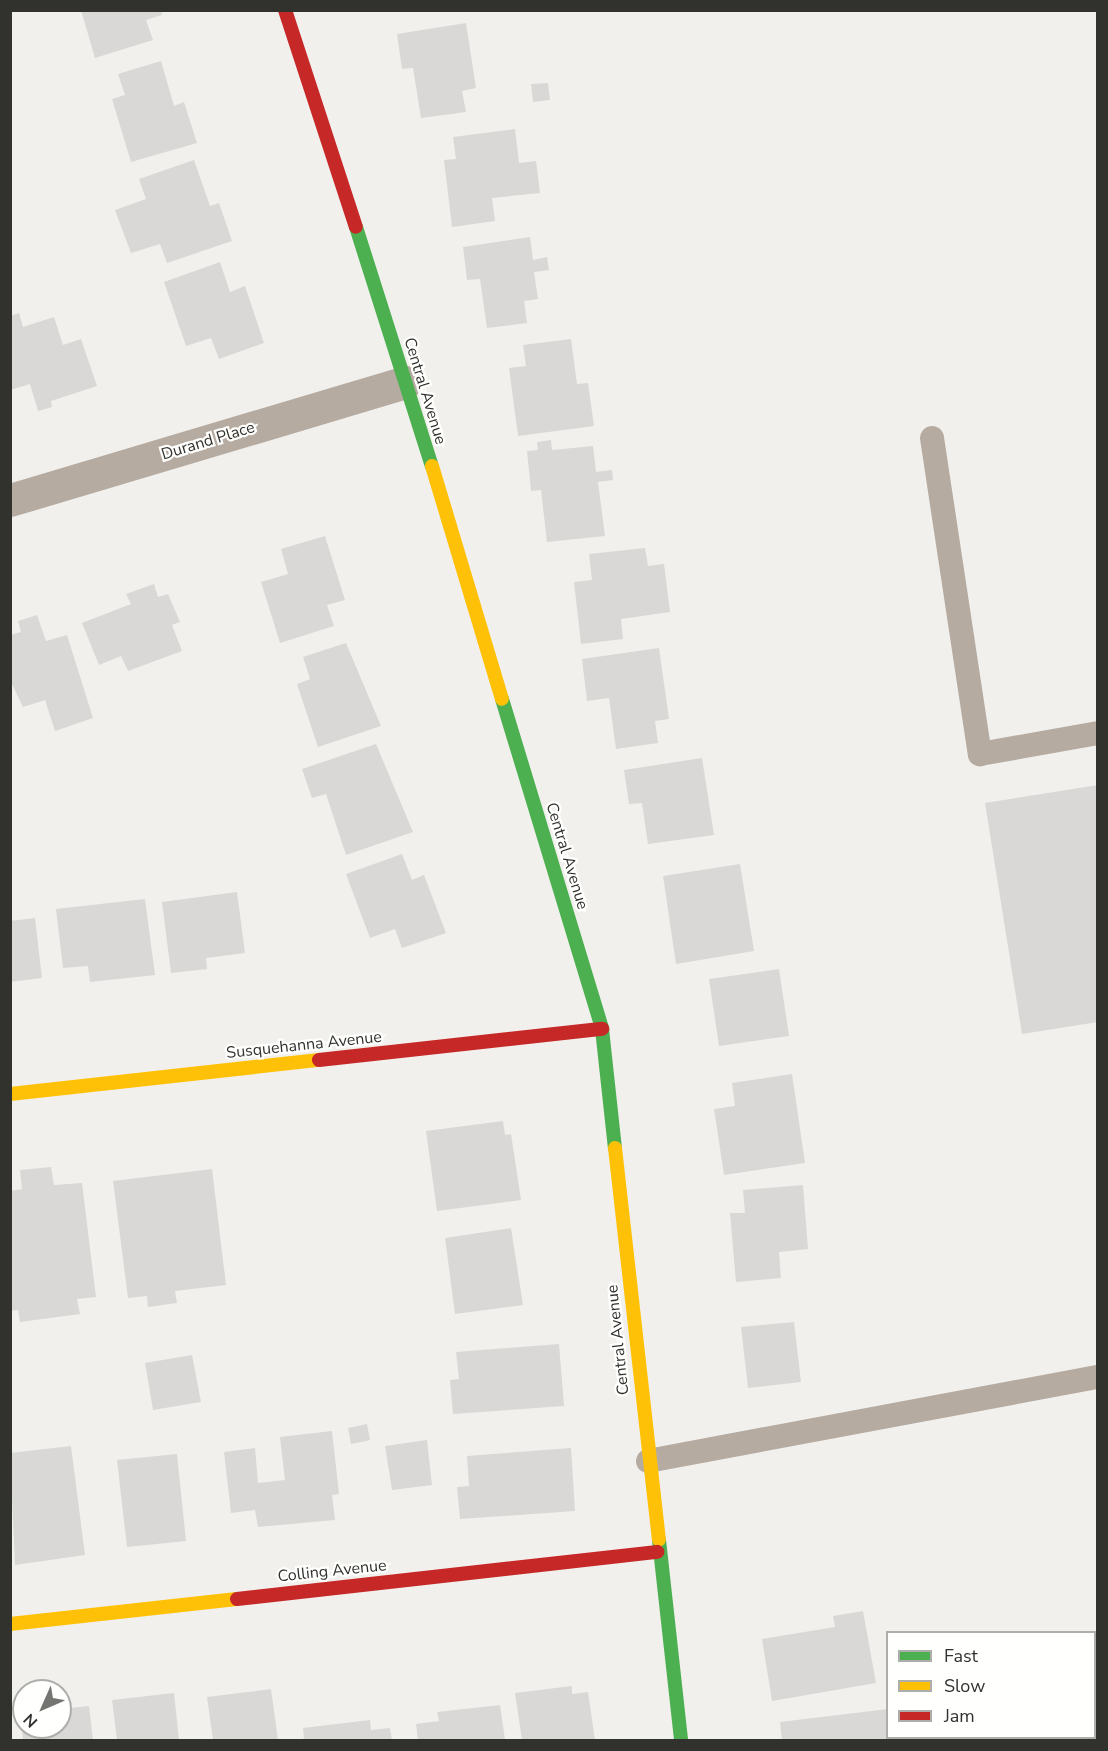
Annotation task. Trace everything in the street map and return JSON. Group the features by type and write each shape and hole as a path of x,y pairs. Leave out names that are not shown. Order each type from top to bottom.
{"street":[{"name":"Central Avenue","path":"285,10 405,382 602,1029 657,1552 681,1740"},
{"name":"Durand Place","path":"10,500 405,382"},
{"name":"Susquehanna Avenue","path":"10,1094 602,1029"},
{"name":"Colling Avenue","path":"10,1624 657,1552"}],"lane":[{"path":"932,438 980,754 1098,733"},
{"path":"648,1461 1098,1377"}],"building":[{"path":"81,10 161,10 162,15 146,20 153,40 95,58"},
{"path":"466,23 476,88 462,91 466,112 421,118 413,68 402,69 397,34"},
{"path":"161,61 174,106 184,102 197,143 131,162 112,99 125,95 118,74"},
{"path":"548,83 550,100 533,102 531,84"},
{"path":"515,129 519,163 536,161 540,193 492,198 495,221 452,227 444,160 456,159 453,137"},
{"path":"194,160 210,206 219,203 232,241 167,263 160,244 131,253 115,210 146,199 139,179"},
{"path":"530,237 533,260 547,257 549,270 534,272 538,299 524,301 527,323 487,328 480,279 467,280 463,247"},
{"path":"220,262 230,292 245,286 264,343 219,359 211,338 186,346 164,282"},
{"path":"19,313 23,327 54,317 63,345 81,339 97,386 51,401 52,407 38,411 30,384 10,390 10,316"},
{"path":"571,339 577,384 588,383 594,426 518,436 509,368 526,366 523,345"},
{"path":"551,440 552,450 593,446 596,472 612,470 613,480 598,482 605,536 547,542 541,490 531,491 527,451 538,450 537,442"},
{"path":"325,536 345,600 327,605 334,626 280,643 261,582 288,574 281,549"},
{"path":"645,548 648,566 664,564 670,612 621,619 623,639 581,644 574,582 592,580 589,554"},
{"path":"154,584 158,597 168,594 180,622 172,625 182,651 128,671 121,656 99,665 82,623 131,604 126,594"},
{"path":"37,615 46,641 67,635 93,718 55,731 45,700 23,707 10,680 10,635 21,632 18,621"},
{"path":"346,643 381,726 318,747 297,684 310,679 303,657"},
{"path":"659,648 669,719 655,721 658,743 616,749 609,698 587,701 582,659"},
{"path":"376,744 413,832 346,855 326,794 312,798 302,769"},
{"path":"702,758 714,835 648,844 642,803 629,804 624,770"},
{"path":"1098,785 1098,1022 1022,1034 985,803"},
{"path":"402,854 412,880 424,875 446,933 402,948 395,929 370,938 346,874"},
{"path":"740,864 754,951 676,964 663,876"},
{"path":"237,892 245,953 206,958 207,969 171,973 162,902"},
{"path":"145,899 155,975 90,982 88,966 63,968 56,909"},
{"path":"35,918 42,978 10,982 10,921"},
{"path":"779,969 789,1036 719,1046 709,979"},
{"path":"792,1074 805,1163 724,1175 714,1109 735,1106 732,1083"},
{"path":"503,1121 505,1135 511,1134 521,1200 437,1211 426,1131"},
{"path":"51,1167 54,1185 82,1183 96,1297 77,1299 80,1314 20,1322 18,1310 10,1311 10,1191 22,1189 20,1170"},
{"path":"212,1169 226,1285 175,1291 177,1303 148,1307 147,1296 128,1298 113,1181"},
{"path":"803,1185 808,1249 779,1252 781,1278 736,1282 730,1213 745,1213 743,1190"},
{"path":"511,1228 523,1305 455,1314 445,1238"},
{"path":"794,1322 801,1382 748,1388 741,1327"},
{"path":"559,1344 564,1406 453,1414 450,1380 459,1379 456,1352"},
{"path":"192,1355 201,1402 153,1410 145,1363"},
{"path":"367,1424 370,1440 351,1444 348,1428"},
{"path":"332,1431 339,1494 332,1495 335,1520 258,1527 255,1510 231,1513 224,1452 255,1448 258,1483 285,1480 280,1437"},
{"path":"427,1440 432,1485 392,1490 385,1446"},
{"path":"71,1446 85,1555 15,1565 10,1453"},
{"path":"571,1448 575,1511 460,1519 457,1487 469,1486 467,1456"},
{"path":"177,1454 186,1541 127,1547 117,1460"},
{"path":"863,1611 876,1683 772,1701 762,1639 835,1627 833,1616"},
{"path":"572,1686 572,1694 588,1692 595,1740 522,1740 515,1693"},
{"path":"271,1689 278,1740 213,1740 207,1697"},
{"path":"174,1693 179,1740 117,1740 112,1700"},
{"path":"500,1705 505,1740 418,1740 416,1724 439,1721 437,1712"},
{"path":"89,1706 93,1740 23,1740 72,1739 72,1708"},
{"path":"886,1709 886,1739 903,1740 782,1740 780,1722"},
{"path":"370,1720 371,1730 390,1728 392,1740 304,1740 303,1728"}],"traffic: fast":[{"path":"356,227 432,466"},
{"path":"502,699 602,1029 615,1148"},
{"path":"659,1540 681,1740"}],"traffic: slow":[{"path":"432,466 502,699"},
{"path":"10,1094 319,1060"},
{"path":"615,1148 659,1540"},
{"path":"10,1624 237,1599"}],"traffic: jam":[{"path":"285,10 356,227"},
{"path":"319,1060 602,1029"},
{"path":"237,1599 657,1552"}]}
